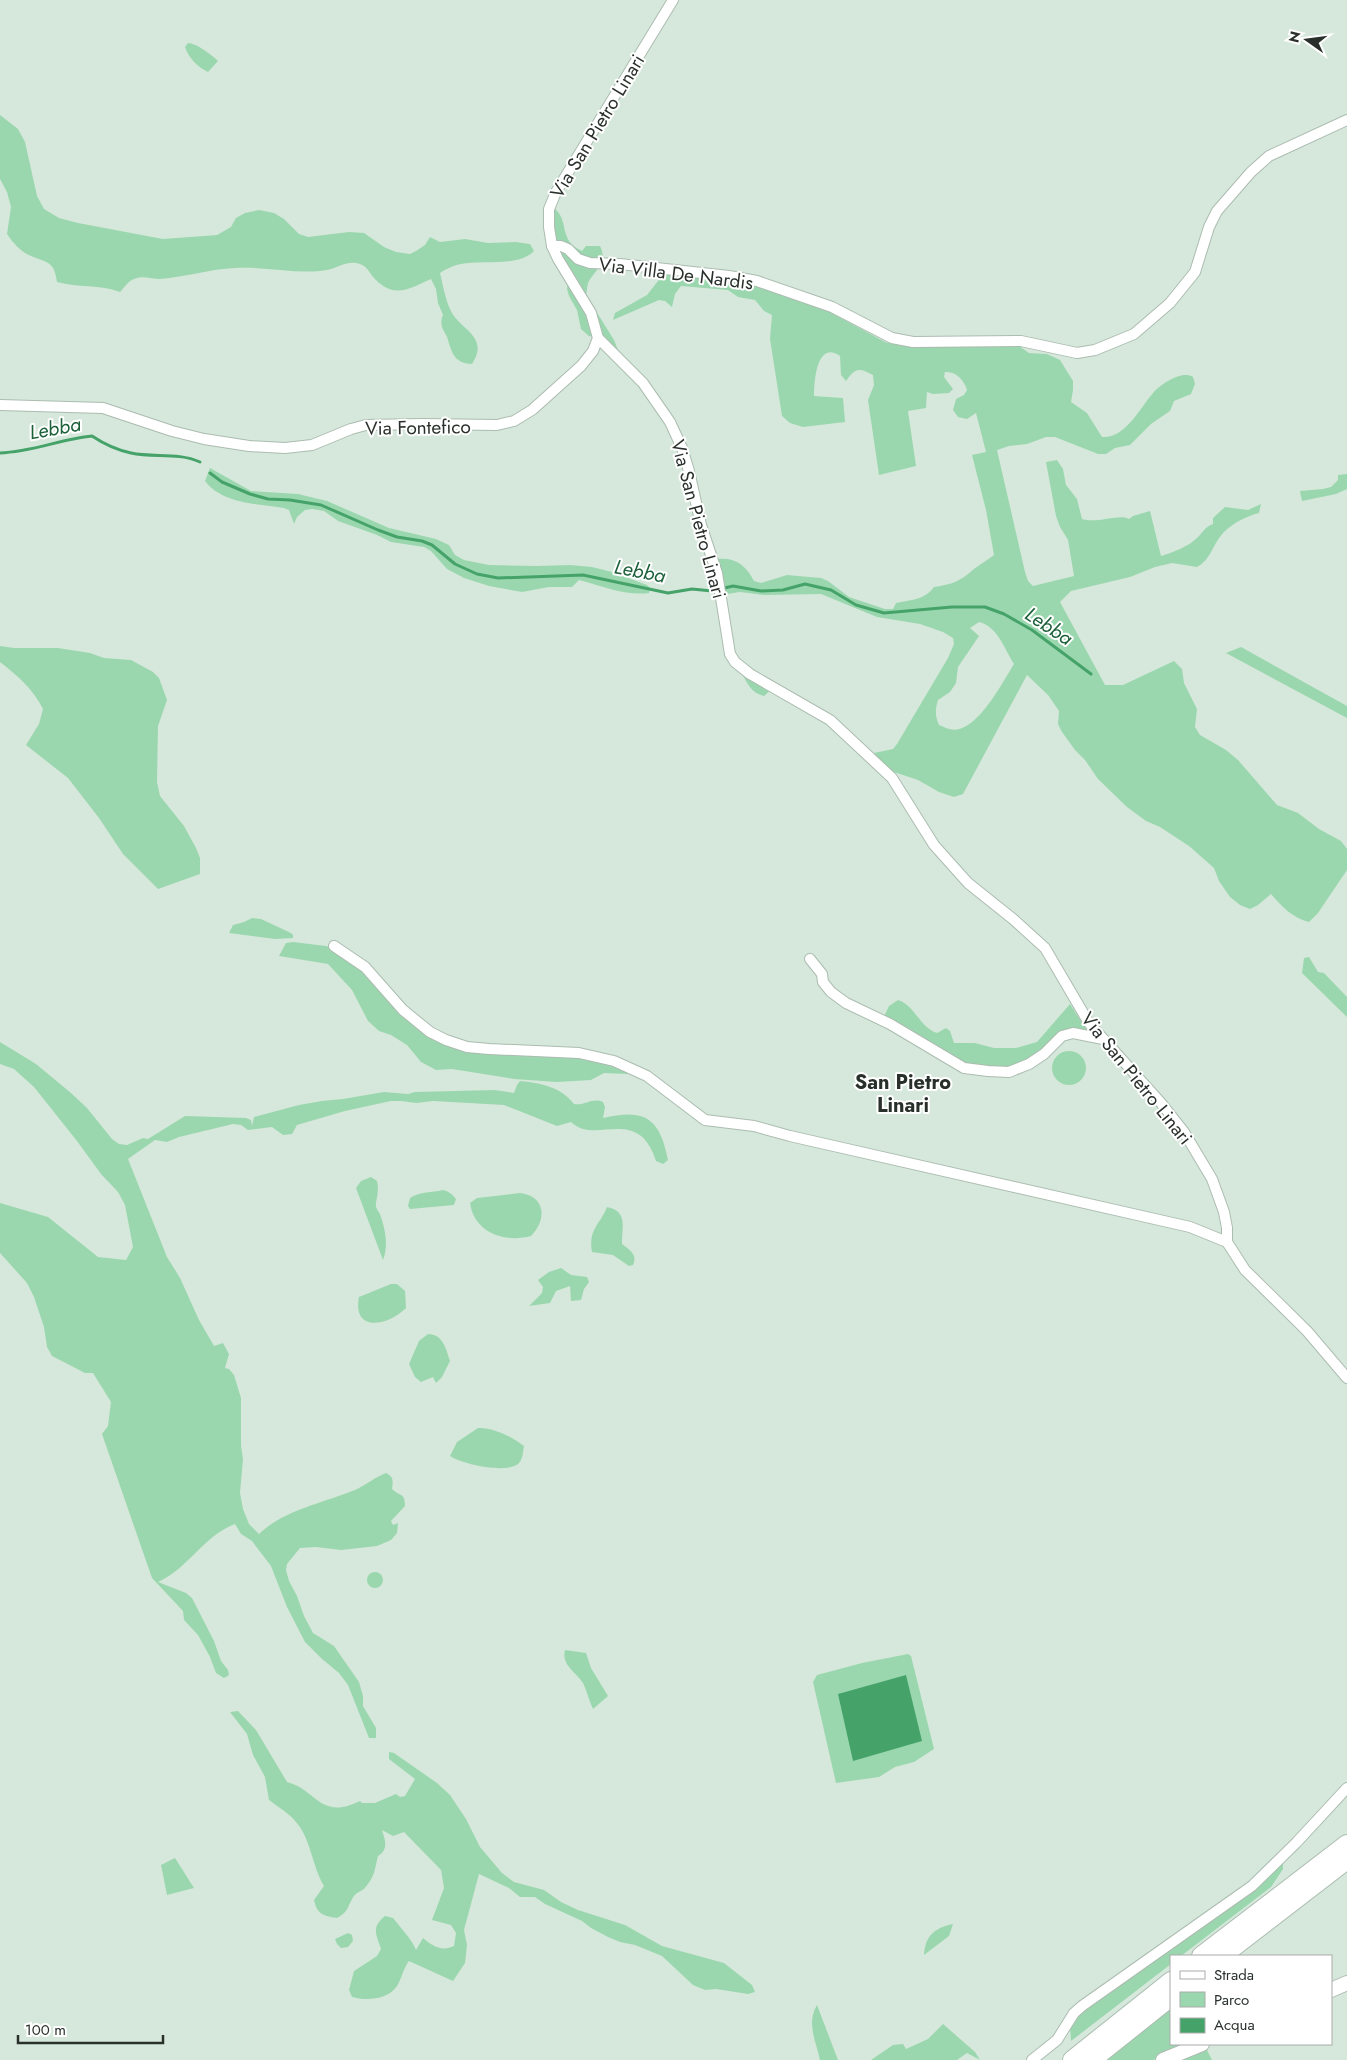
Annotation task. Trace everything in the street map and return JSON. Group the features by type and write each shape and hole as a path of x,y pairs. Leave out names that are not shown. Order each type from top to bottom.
{"highway":[{"path":"1202,1955 1347,1844"},
{"path":"1223,1955 1347,1860"},
{"path":"1072,2060 1170,1981"},
{"path":"1092,2060 1170,1998"}],"main road":[{"path":"1332,1990 1347,1984"},
{"path":"1163,2060 1200,2045"}],"street":[{"name":"Via San Pietro Linari","path":"673,0 556,192 549,209 549,227 552,246 591,313 598,338 643,383 673,427 689,471 700,525 712,555 721,589 730,654 735,662 750,674 830,720 892,778 934,845 968,883 1013,919 1045,948 1089,1024 1161,1102 1184,1132 1212,1179 1224,1212 1226,1242"},
{"name":"Via Villa De Nardis","path":"552,246 561,246 568,249 578,259 590,263 620,264 729,276 757,282 832,307 892,338 913,342 1021,341 1077,353 1095,350 1134,334 1170,302 1195,272 1209,227 1217,211 1251,172 1268,156 1347,120"},
{"name":"Via Fontefico","path":"0,405 103,408 172,431 204,439 249,446 285,448 312,445 366,425 497,425 514,421 532,410 581,366 593,351 598,338"},
{"path":"334,946 365,967 403,1010 430,1032 467,1047 579,1053 614,1061 647,1076 705,1120 754,1126 790,1136 1190,1227 1216,1240 1226,1242 1245,1270 1307,1332 1347,1378"},
{"path":"810,959 822,974 823,982 831,992 846,1003 890,1024 964,1068 988,1072 1009,1072 1029,1064 1044,1054 1062,1036 1073,1033 1103,1039"},
{"path":"1032,2060 1057,2040 1074,2014 1082,2006 1252,1886 1296,1843 1347,1788"}],"green space":[{"path":"188,43 199,47 218,61 208,72 191,59 185,47"},
{"path":"0,115 18,129 25,142 37,196 44,209 59,218 78,223 163,239 217,235 231,227 236,218 245,213 259,210 274,213 284,219 299,234 308,237 349,232 364,233 384,247 396,252 410,254 425,245 430,237 440,242 465,239 488,243 516,242 530,244 534,251 519,259 461,264 450,267 440,273 451,311 455,318 476,340 477,354 472,364 457,359 452,352 442,327 443,315 438,303 436,289 431,279 403,290 390,289 376,280 365,267 356,263 316,271 235,268 160,279 141,277 130,281 120,292 105,288 57,282 52,266 24,252 7,234 11,207 7,192 0,179"},
{"path":"553,207 562,218 569,241 574,247 582,251 586,246 600,246 603,258 588,283 586,295 614,340 620,355 600,338 589,336 581,329 577,310 569,296 568,282 555,248"},
{"path":"670,273 744,282 828,311 885,342 902,346 1016,344 1029,353 1047,354 1060,360 1073,381 1071,402 1087,413 1102,437 1118,433 1125,428 1153,393 1166,382 1183,375 1193,377 1195,384 1191,394 1174,401 1170,411 1151,424 1130,445 1115,448 1106,454 1098,454 1055,437 1046,437 1027,444 1009,446 997,450 1025,572 1028,581 1033,586 1074,576 1068,540 1056,516 1046,462 1057,460 1063,469 1066,485 1077,499 1082,519 1094,520 1125,517 1129,519 1150,511 1161,556 1181,549 1194,541 1206,528 1213,524 1213,518 1225,507 1248,510 1261,504 1259,513 1240,520 1224,532 1206,560 1197,567 1172,563 1155,567 1130,577 1071,591 1060,602 1105,685 1123,685 1174,661 1182,669 1184,683 1197,709 1195,727 1200,735 1226,750 1238,760 1277,805 1298,813 1319,829 1341,841 1347,849 1347,870 1318,913 1309,922 1298,918 1288,911 1271,894 1250,909 1240,905 1230,897 1219,881 1214,868 1189,846 1160,827 1146,821 1127,807 1098,779 1062,732 1058,724 1059,711 1048,695 1027,675 963,794 954,797 939,792 918,780 888,770 874,753 893,749 897,744 948,658 954,644 953,638 943,632 920,624 877,617 821,594 765,595 740,592 727,594 724,599 717,559 729,559 739,563 744,566 754,581 761,583 787,575 821,578 849,597 885,609 893,609 896,603 922,597 934,587 960,580 994,555 986,510 972,455 986,452 976,413 967,419 958,417 953,410 956,399 964,395 967,390 966,386 953,373 945,372 944,377 953,389 949,393 933,394 927,392 926,408 908,411 916,466 879,475 868,400 874,385 873,375 858,370 852,373 846,381 841,375 840,356 832,352 826,353 818,365 814,396 843,398 845,422 803,427 790,423 782,416 770,339 772,315 764,311 755,300 738,297 728,290 681,286 675,294 672,307 665,301 659,300 613,320 615,313 647,295 662,276","holes":["979,622 996,633 1014,664 985,709 970,724 956,730 939,725 936,713 938,700 950,692 956,683 958,667 979,636 970,628"]},
{"path":"210,468 251,491 298,494 327,501 389,528 436,539 449,545 455,555 464,560 489,565 570,565 592,567 647,585 650,588 649,593 623,592 579,580 572,587 549,587 522,592 489,586 464,578 447,569 431,551 424,547 391,542 338,521 324,511 305,510 297,517 294,524 289,510 284,508 231,499 212,489 205,481"},
{"path":"1347,474 1347,489 1336,494 1302,501 1300,491 1331,487 1338,480 1338,475"},
{"path":"0,646 14,648 58,648 90,653 104,658 131,660 153,672 159,678 167,700 158,726 157,782 160,796 184,826 196,848 200,858 200,874 158,889 123,854 99,818 68,778 26,745 39,724 43,709 35,695 13,672 0,662"},
{"path":"1241,647 1347,706 1347,718 1226,653"},
{"path":"742,674 773,688 764,696 760,695 750,688"},
{"path":"252,918 261,919 291,933 293,938 275,939 229,933 233,925"},
{"path":"293,942 326,946 337,950 446,1041 578,1054 630,1072 627,1074 604,1073 591,1080 557,1082 514,1079 452,1069 436,1070 421,1062 407,1045 391,1035 379,1031 368,1021 352,990 328,964 279,956 286,943"},
{"path":"1309,957 1318,972 1324,973 1347,997 1347,1017 1302,973 1304,958"},
{"path":"898,1000 909,1006 931,1030 937,1033 946,1028 950,1031 954,1043 975,1043 994,1048 1016,1048 1037,1042 1070,1004 1088,1032 1069,1031 1029,1060 1008,1069 987,1068 965,1063 883,1019 889,1006"},
{"path":"0,1042 36,1064 71,1093 87,1108 112,1139 119,1144 127,1145 143,1138 148,1139 185,1116 246,1118 251,1120 252,1126 254,1117 322,1101 384,1092 408,1094 415,1092 495,1090 514,1093 520,1081 550,1087 569,1098 574,1104 595,1100 603,1102 605,1107 603,1118 630,1114 640,1116 655,1126 660,1134 668,1160 663,1164 656,1161 648,1144 638,1134 628,1130 592,1130 581,1128 571,1122 557,1126 504,1105 391,1101 345,1111 297,1125 292,1134 283,1135 272,1127 248,1130 241,1125 233,1124 179,1137 167,1142 155,1140 128,1159 167,1257 180,1278 199,1320 214,1346 223,1343 229,1354 225,1368 229,1369 234,1375 241,1398 241,1446 243,1459 240,1493 243,1509 249,1524 259,1534 292,1513 355,1490 386,1473 392,1480 392,1489 402,1495 404,1499 405,1506 391,1521 393,1525 398,1523 397,1533 391,1540 377,1546 341,1550 316,1547 300,1548 287,1564 286,1570 304,1616 313,1633 334,1646 359,1682 363,1696 363,1706 376,1728 376,1738 369,1738 348,1685 339,1673 305,1642 287,1607 271,1566 252,1541 241,1534 235,1524 214,1536 178,1569 158,1582 186,1593 192,1598 229,1675 224,1678 216,1673 198,1635 184,1620 183,1611 152,1578 102,1434 108,1426 111,1402 93,1373 85,1373 52,1356 47,1347 44,1327 34,1297 27,1283 0,1253 0,1203 48,1217 98,1257 126,1260 133,1247 125,1205 118,1192 101,1174 34,1087 14,1069 0,1064"},
{"path":"1069,1051 1081,1056 1086,1068 1081,1080 1069,1085 1057,1080 1052,1068 1057,1056"},
{"path":"371,1177 377,1181 376,1207 382,1219 386,1237 386,1249 383,1260 356,1188 361,1181"},
{"path":"443,1190 451,1193 456,1199 454,1205 410,1209 408,1206 410,1198 414,1196"},
{"path":"520,1193 535,1199 541,1210 540,1223 531,1236 521,1238 501,1237 484,1228 473,1213 470,1203 477,1198"},
{"path":"607,1207 614,1209 621,1216 623,1226 622,1244 634,1256 633,1265 629,1266 613,1255 592,1252 593,1232"},
{"path":"561,1268 571,1275 587,1277 589,1282 584,1289 581,1300 571,1301 570,1286 556,1291 550,1303 529,1306 542,1293 543,1287 538,1280 549,1272"},
{"path":"391,1284 397,1284 405,1291 406,1308 399,1314 381,1322 373,1323 366,1321 358,1309 359,1297"},
{"path":"428,1334 440,1339 450,1361 442,1377 436,1383 433,1377 421,1382 415,1377 409,1364 419,1341"},
{"path":"478,1428 502,1433 524,1446 520,1462 512,1467 494,1468 473,1465 450,1456 457,1442"},
{"path":"375,1572 383,1580 375,1588 367,1580"},
{"path":"565,1650 586,1653 591,1668 608,1696 593,1709 583,1683 565,1660"},
{"path":"908,1654 911,1656 934,1749 914,1762 895,1767 879,1777 836,1783 813,1682 817,1675 862,1663"},
{"path":"238,1711 256,1730 287,1782 305,1791 319,1802 327,1806 336,1807 347,1806 360,1801 362,1803 375,1803 396,1794 400,1797 405,1796 415,1779 389,1759 389,1752 394,1753 437,1783 450,1795 466,1819 480,1847 502,1873 514,1882 544,1890 561,1902 578,1910 625,1925 662,1946 724,1963 752,1985 755,1992 748,1994 716,1989 705,1990 693,1985 662,1956 608,1937 582,1921 545,1904 535,1897 520,1897 509,1888 479,1874 464,1930 467,1945 465,1963 453,1981 409,1961 393,1991 382,1997 370,1999 352,1997 349,1990 354,1971 377,1956 381,1949 376,1935 376,1927 385,1916 393,1918 416,1950 423,1938 437,1947 450,1948 454,1946 456,1933 451,1925 432,1920 444,1888 441,1870 404,1832 393,1836 382,1830 385,1847 378,1856 371,1880 364,1889 355,1895 346,1911 337,1918 321,1914 314,1900 324,1886 305,1836 287,1813 269,1800 265,1777 253,1755 247,1734 230,1712"},
{"path":"175,1858 194,1888 167,1895 161,1865"},
{"path":"1279,1862 1283,1864 1283,1869 1271,1887 1182,1955 1170,1955 1170,1965 1071,2041 1070,2024 1072,2018"},
{"path":"953,1924 949,1936 924,1955 926,1943 932,1934 941,1928"},
{"path":"348,1933 352,1935 353,1941 348,1947 341,1948 335,1939"},
{"path":"817,2005 838,2060 820,2060 812,2025"},
{"path":"1170,2009 1170,2045 1188,2045 1153,2060 1104,2060"},
{"path":"943,2024 975,2052 980,2060 967,2053 957,2060 871,2060 893,2045 903,2044 906,2049 928,2039"},
{"path":"1206,2048 1212,2060 1177,2060"}],"water":[{"path":"906,1675 922,1741 853,1761 838,1694"}],"waterway":[{"name":"Lebba","path":"0,453 92,436 101,442 131,453 183,457 200,462"},
{"name":"Lebba","path":"210,473 222,482 250,494 268,499 321,505 397,537 422,541 432,545 455,564 477,574 498,578 583,575 668,593 692,589 712,591 733,586 761,591 783,590 805,584 831,590 856,605 884,613 952,607 985,607 1004,614 1032,630 1091,674"}],"district":[{"name":"San Pietro Linari","path":"903,1094"}]}
